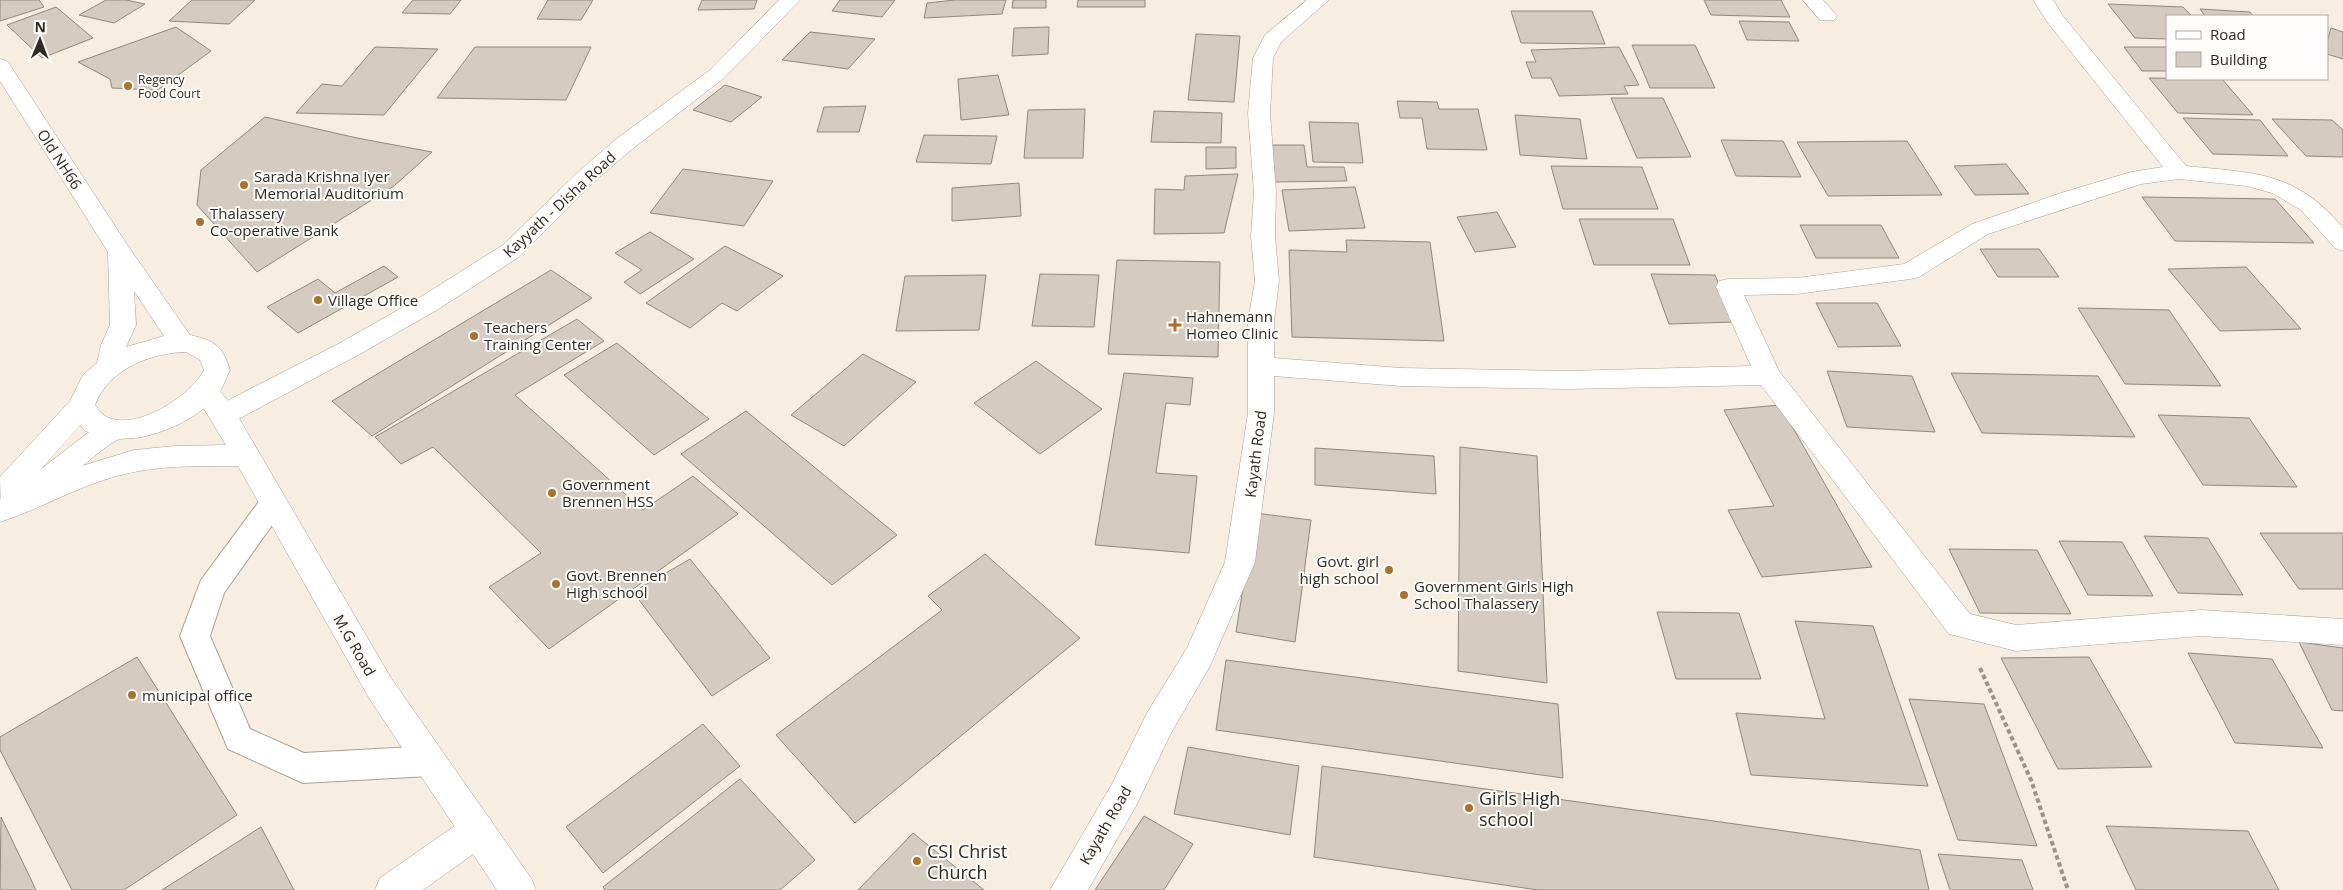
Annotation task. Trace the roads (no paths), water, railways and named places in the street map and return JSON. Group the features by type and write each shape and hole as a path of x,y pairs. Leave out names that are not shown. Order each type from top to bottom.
{"street":[{"name":"Kayyath - Disha Road","path":"222,416 349,349 428,304 511,252 586,177 623,146 717,74 790,0"},
{"name":"Kayath Road","path":"1068,890 1124,795 1160,723 1199,656 1240,562 1261,413 1262,321 1267,281 1263,236 1264,174 1259,113 1263,58 1272,39 1319,0"},
{"path":"1813,0 1827,16"},
{"path":"2043,0 2055,19 2178,172"},
{"name":"Old NH66","path":"0,65 120,252 182,344"},
{"path":"2343,243 2309,205 2281,189 2240,179 2178,172 2139,178 2069,198 1980,229 1910,271 1797,286 1728,287 1768,375 1960,625 2016,638 2201,623 2343,632"},
{"path":"108,369 114,345 123,325 120,252"},
{"path":"0,496 81,406 86,392 96,378 108,369 133,354 155,346 194,344 208,350 216,359 217,372 206,391 197,400 178,413 155,423 133,428 112,429 96,426 85,417 81,406"},
{"path":"1262,366 1402,377 1568,380 1768,375"},
{"name":"M.G Road","path":"206,391 380,688 518,890"},
{"path":"0,508 54,475 112,429"},
{"path":"0,512 74,480 133,462 168,456 245,455"},
{"path":"392,890 478,830"}],"lane":[{"path":"273,504 211,588 195,636 239,739 303,768 430,761"}],"place":[{"name":"Regency Food Court","path":"128,86"},
{"name":"Sarada Krishna Iyer Memorial Auditorium","path":"244,185"},
{"name":"Thalassery Co-operative Bank","path":"200,222"},
{"name":"Village Office","path":"318,300"},
{"name":"Hahnemann Homeo Clinic","path":"1175,325"},
{"name":"Teachers Training Center","path":"474,336"},
{"name":"Government Brennen HSS","path":"552,493"},
{"name":"Govt. girl high school","path":"1389,570"},
{"name":"Govt. Brennen High school","path":"556,584"},
{"name":"Government Girls High School Thalassery","path":"1404,595"},
{"name":"municipal office","path":"132,695"},
{"name":"Girls High school","path":"1469,808"},
{"name":"CSI Christ Church","path":"917,861"}]}
